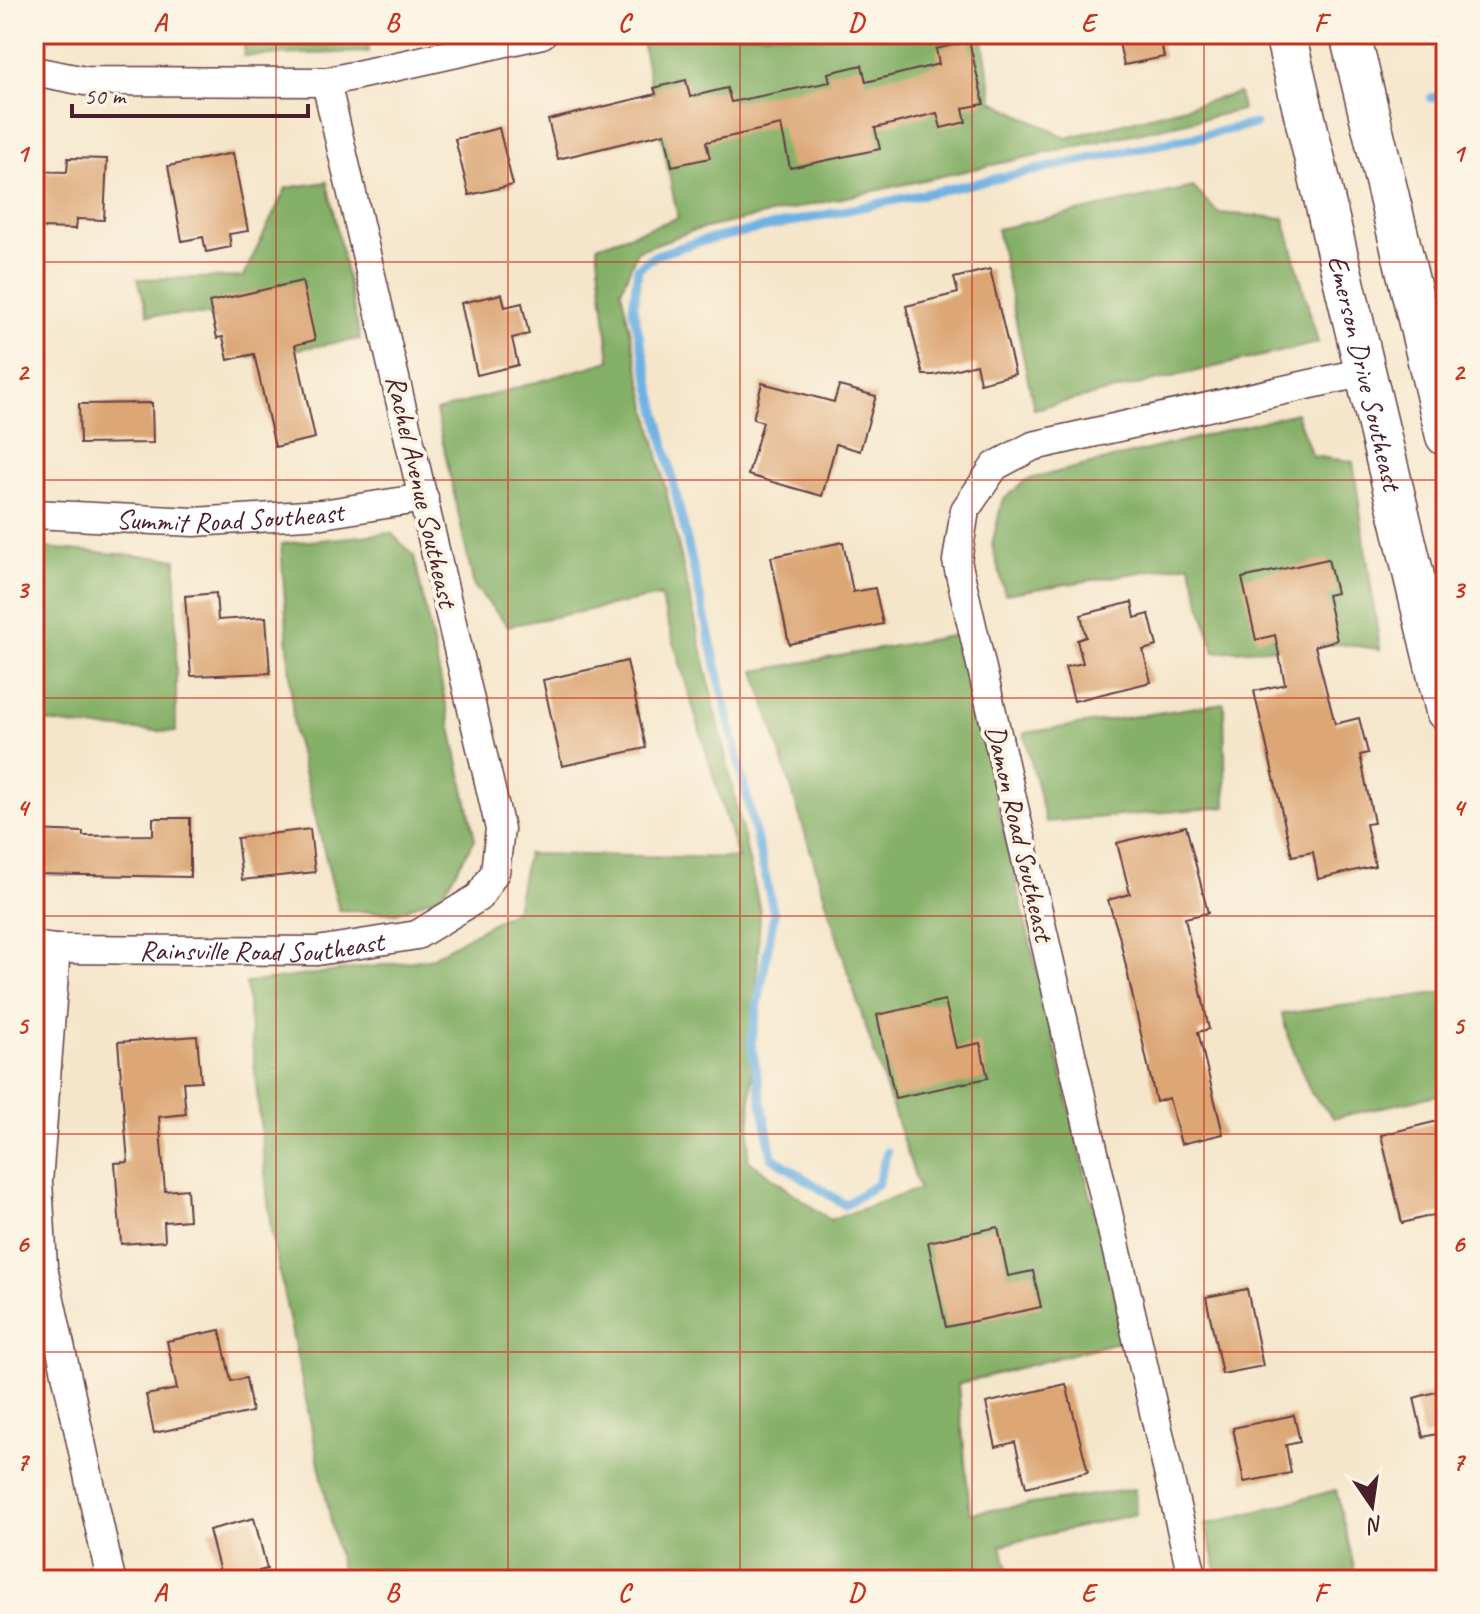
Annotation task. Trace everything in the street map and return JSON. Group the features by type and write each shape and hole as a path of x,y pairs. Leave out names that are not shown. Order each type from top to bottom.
{"street":[{"path":"34,71 85,81 326,82 542,34"},
{"name":"Emerson Drive Southeast","path":"1285,34 1446,711"},
{"path":"1350,34 1446,436"},
{"name":"Rachel Avenue Southeast","path":"326,82 500,829 495,872 479,897"},
{"name":"Damon Road Southeast","path":"1193,1580 957,561 965,510 995,466 1033,446 1365,372"},
{"name":"Summit Road Southeast","path":"34,514 194,522 322,514 424,498"},
{"name":"Rainsville Road Southeast","path":"45,947 317,951 417,935 479,897"},
{"path":"45,947 38,1182 43,1267 111,1580"}],"green space":[{"path":"244,34 368,34 369,52 244,56"},
{"path":"681,34 982,34 993,101 1066,138 1239,93 1242,110 692,231 637,251 621,290 760,910 748,1160 830,1220 919,1189 755,671 957,635 1125,1340 958,1384 970,1513 1135,1489 1136,1514 1001,1545 1011,1580 343,1580 271,1231 246,983 429,959 516,909 527,854 738,858 660,596 508,626 474,586 436,411 610,361 597,246 678,218 642,42"},
{"path":"327,182 360,339 249,357 208,315 148,315 138,279 243,277 286,188"},
{"path":"1193,187 1218,213 1284,218 1318,343 1034,409 997,229"},
{"path":"1296,413 1312,456 1353,462 1380,649 1341,644 1214,652 1190,564 1005,594 992,545 1002,501 1026,480"},
{"path":"391,533 414,556 475,839 443,893 397,913 339,910 294,733 281,544"},
{"path":"34,547 176,559 176,732 83,727 34,720"},
{"path":"1224,703 1226,807 1046,822 1024,733"},
{"path":"1446,992 1446,1093 1334,1118 1311,1093 1282,1014"},
{"path":"1336,1490 1357,1580 1220,1580 1205,1525"}],"building":[{"path":"1117,34 1159,34 1164,57 1124,65"},
{"path":"969,41 984,104 963,108 966,122 941,128 937,113 875,128 880,149 790,168 781,125 706,142 710,158 672,166 665,133 558,159 548,120 656,94 654,88 686,80 690,97 727,88 731,102 830,82 828,73 862,65 866,82 939,64 936,49"},
{"path":"499,128 513,185 469,195 455,139"},
{"path":"233,153 248,231 229,234 231,247 206,252 203,237 182,241 168,166"},
{"path":"68,158 107,159 104,220 77,219 76,229 38,228 38,213 34,213 34,171 67,172"},
{"path":"990,269 1015,374 980,383 976,364 923,375 906,306 958,293 954,278"},
{"path":"302,281 315,340 295,345 315,438 275,447 254,354 228,360 223,337 217,338 209,302"},
{"path":"502,294 505,307 522,303 529,334 512,338 518,365 477,375 461,303"},
{"path":"762,383 834,402 839,386 876,396 860,451 836,444 822,496 748,475 763,422 753,419"},
{"path":"152,403 153,443 80,444 79,404"},
{"path":"843,542 853,592 875,588 883,624 789,644 771,557"},
{"path":"1328,559 1336,593 1327,595 1337,640 1315,646 1335,724 1359,718 1368,753 1360,755 1374,823 1366,824 1375,866 1318,879 1313,852 1292,856 1254,691 1285,684 1275,635 1256,640 1242,578"},
{"path":"216,593 218,620 266,617 270,673 191,676 185,596"},
{"path":"1132,602 1135,618 1149,614 1157,646 1143,650 1151,682 1074,701 1065,667 1083,663 1077,640 1086,637 1081,615"},
{"path":"627,661 646,748 562,766 543,680"},
{"path":"153,818 190,818 190,877 34,874 34,830 83,832 83,836 153,835"},
{"path":"1186,826 1208,913 1185,918 1209,1029 1198,1032 1223,1134 1181,1144 1169,1098 1156,1102 1119,935 1108,900 1130,894 1117,843"},
{"path":"310,829 315,872 242,880 237,838"},
{"path":"945,1000 956,1048 980,1043 988,1078 895,1098 877,1015"},
{"path":"197,1036 201,1081 183,1082 186,1114 159,1117 165,1191 187,1189 189,1220 164,1222 165,1241 121,1244 115,1163 128,1162 118,1042"},
{"path":"1446,1119 1446,1212 1402,1223 1381,1135"},
{"path":"998,1227 1008,1276 1033,1271 1041,1307 946,1327 928,1242"},
{"path":"1247,1289 1263,1366 1222,1374 1206,1297"},
{"path":"220,1330 231,1381 246,1378 252,1412 154,1433 146,1395 177,1389 167,1341"},
{"path":"1066,1384 1088,1472 1026,1487 1015,1442 996,1447 986,1403"},
{"path":"1446,1389 1446,1432 1423,1437 1414,1398"},
{"path":"1294,1415 1300,1442 1286,1445 1291,1473 1244,1482 1233,1428"},
{"path":"254,1518 267,1569 259,1571 261,1580 222,1580 209,1530"}],"waterway":[{"path":"1431,98 1446,95"},
{"path":"887,1152 878,1183 845,1205 772,1157 751,1043 774,914 633,309 638,268 656,255 697,242 1255,124"}]}
